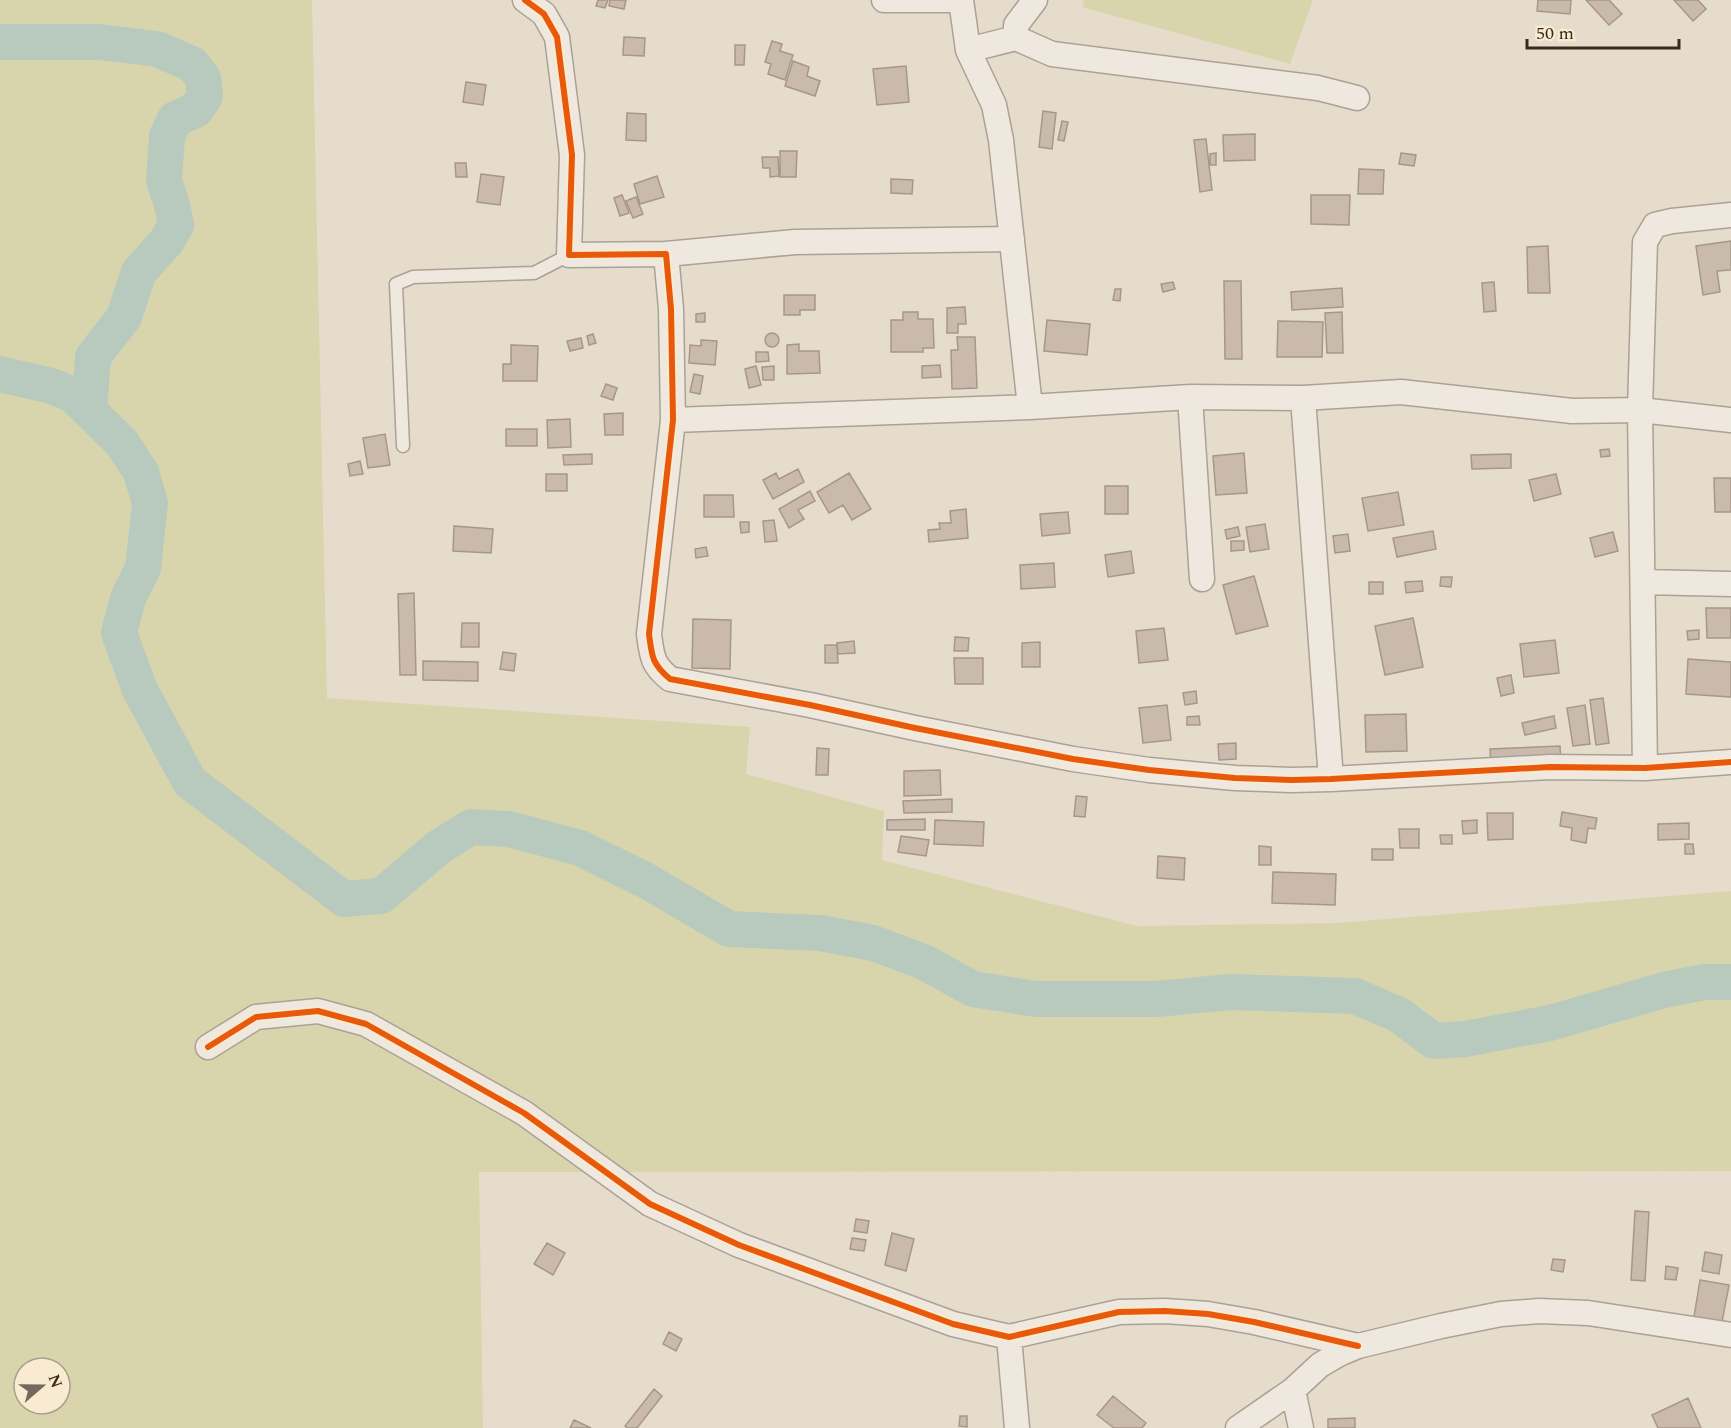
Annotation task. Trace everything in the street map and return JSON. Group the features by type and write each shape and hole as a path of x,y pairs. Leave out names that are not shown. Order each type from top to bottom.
{"street":[{"path":"525,0 544,14 557,37 572,154 569,255 666,254 795,242 1012,239"},
{"path":"884,0 959,0 968,50 994,105 1001,140 1030,407"},
{"path":"1016,38 1016,25 1035,0"},
{"path":"968,50 1016,38 1052,54 1318,88 1357,98"},
{"path":"1645,768 1640,410 1645,242 1655,225 1731,215"},
{"path":"666,254 671,309 673,420 649,634 651,654 656,667 670,679 1084,760 1149,770 1235,778 1331,779 1550,766 1645,768 1731,762"},
{"path":"673,420 1030,407 1190,397 1303,398 1401,392 1572,411 1640,410 1731,420"},
{"path":"1190,397 1202,579"},
{"path":"1303,398 1331,779"},
{"path":"1643,582 1731,584"},
{"path":"208,1047 256,1017 318,1011 366,1024 524,1113 650,1203 739,1245 953,1324 1009,1337 1110,1314 1166,1311 1208,1314 1254,1322 1358,1346"},
{"path":"1238,1428 1293,1390 1320,1365 1358,1346 1502,1314 1539,1311 1588,1313 1731,1335"},
{"path":"1009,1337 1017,1428"},
{"path":"1293,1390 1301,1428"}],"lane":[{"path":"403,446 396,284 413,277 534,273 569,255"}],"shaded area":[{"path":"0,0 312,0 327,698 750,727 746,774 884,811 882,860 1137,926 1337,923 1731,891 1731,1171 479,1172 483,1428 0,1428"},
{"path":"1084,0 1313,0 1290,64 1082,7"}],"building":[{"path":"598,0 608,0 605,8 596,6"},
{"path":"610,0 626,0 624,9 609,6"},
{"path":"1538,0 1571,0 1570,14 1537,11"},
{"path":"1586,0 1609,0 1622,14 1609,25"},
{"path":"1674,0 1698,0 1706,9 1693,21"},
{"path":"624,37 645,38 644,56 623,55"},
{"path":"772,41 782,44 780,51 793,55 785,80 768,74 771,64 765,62"},
{"path":"735,45 745,45 744,65 735,65"},
{"path":"793,61 809,67 807,76 820,81 815,96 785,86"},
{"path":"906,66 909,102 877,105 873,69"},
{"path":"466,82 486,85 483,105 463,102"},
{"path":"1043,111 1056,113 1052,149 1039,147"},
{"path":"627,113 646,114 646,141 626,140"},
{"path":"1062,121 1068,122 1064,141 1058,140"},
{"path":"1255,134 1255,160 1224,161 1223,135"},
{"path":"1206,139 1212,190 1200,192 1194,140"},
{"path":"780,151 797,151 796,177 780,177"},
{"path":"1216,153 1216,165 1210,165 1210,154"},
{"path":"1401,153 1416,155 1414,166 1399,164"},
{"path":"762,157 778,157 779,176 770,177 770,168 763,168"},
{"path":"455,163 466,163 467,177 456,177"},
{"path":"1359,169 1384,170 1383,194 1358,194"},
{"path":"481,174 504,177 500,205 477,202"},
{"path":"657,176 664,197 640,204 634,184"},
{"path":"891,179 913,180 912,194 891,193"},
{"path":"622,195 629,213 620,216 614,198"},
{"path":"1311,195 1350,195 1349,225 1311,224"},
{"path":"636,197 643,214 633,218 626,201"},
{"path":"1731,241 1731,270 1717,271 1720,292 1703,295 1696,246"},
{"path":"1548,246 1550,293 1528,293 1527,247"},
{"path":"1224,281 1241,281 1242,359 1225,359"},
{"path":"1173,282 1175,289 1163,292 1161,284"},
{"path":"1494,282 1496,311 1484,312 1482,283"},
{"path":"1342,288 1343,307 1292,310 1291,292"},
{"path":"1115,289 1121,289 1120,301 1113,300"},
{"path":"784,295 815,295 815,310 800,310 800,315 784,315"},
{"path":"965,307 966,324 958,324 958,333 947,333 947,308"},
{"path":"903,312 918,312 918,319 933,319 934,348 923,348 923,352 891,352 891,320 903,320"},
{"path":"1342,312 1343,353 1327,353 1325,313"},
{"path":"705,313 705,322 696,322 696,314"},
{"path":"1047,320 1090,324 1087,355 1044,351"},
{"path":"1278,321 1323,322 1322,357 1277,357"},
{"path":"772,333 777,335 779,340 777,345 772,347 767,345 765,340 767,335"},
{"path":"593,334 596,343 589,345 587,336"},
{"path":"957,337 975,337 977,388 952,389 951,350 958,350"},
{"path":"581,338 583,348 570,351 567,341"},
{"path":"701,340 717,341 715,365 689,363 690,345 701,346"},
{"path":"799,344 799,351 819,351 820,373 787,374 787,345"},
{"path":"511,345 538,346 537,381 503,381 503,364 511,364"},
{"path":"756,352 768,352 769,361 756,362"},
{"path":"940,365 941,377 922,378 922,366"},
{"path":"756,366 761,385 749,388 745,369"},
{"path":"774,366 774,380 763,380 762,367"},
{"path":"694,374 703,376 700,394 690,392"},
{"path":"606,384 617,388 613,400 601,396"},
{"path":"623,413 623,435 605,435 604,414"},
{"path":"570,419 571,447 548,448 547,420"},
{"path":"506,429 537,429 537,446 506,446"},
{"path":"385,434 390,465 368,468 363,438"},
{"path":"1609,449 1610,456 1601,457 1600,450"},
{"path":"1244,453 1247,493 1216,495 1213,456"},
{"path":"592,454 592,464 564,465 563,455"},
{"path":"1511,454 1511,468 1472,469 1471,455"},
{"path":"360,461 363,474 350,476 348,464"},
{"path":"798,469 804,482 773,499 763,480 776,473 779,479"},
{"path":"849,473 871,509 852,520 843,505 829,513 817,492"},
{"path":"546,474 567,474 567,491 546,491"},
{"path":"1556,474 1561,494 1534,501 1529,480"},
{"path":"1714,478 1731,478 1731,512 1715,512"},
{"path":"1105,486 1128,486 1128,514 1105,514"},
{"path":"810,491 815,501 798,510 804,519 789,528 779,509"},
{"path":"1398,492 1404,525 1368,531 1362,498"},
{"path":"704,495 733,495 734,517 704,517"},
{"path":"966,509 968,538 929,542 928,530 940,529 939,523 951,523 950,511"},
{"path":"1068,512 1070,533 1042,536 1040,514"},
{"path":"774,520 777,541 765,542 763,521"},
{"path":"740,522 749,522 749,532 741,533"},
{"path":"1265,524 1269,549 1250,552 1246,527"},
{"path":"454,526 493,529 491,553 453,551"},
{"path":"1238,527 1240,536 1227,539 1225,530"},
{"path":"1433,531 1436,549 1397,557 1393,538"},
{"path":"1613,532 1618,551 1595,557 1590,538"},
{"path":"1348,534 1350,551 1335,553 1333,536"},
{"path":"1231,541 1244,541 1244,550 1231,551"},
{"path":"706,547 708,556 696,558 695,549"},
{"path":"1131,551 1134,573 1108,577 1105,555"},
{"path":"1054,563 1055,587 1021,589 1020,565"},
{"path":"1254,576 1268,626 1236,634 1223,585"},
{"path":"1441,577 1452,577 1451,587 1440,586"},
{"path":"1422,581 1423,591 1406,593 1405,582"},
{"path":"1369,582 1383,582 1383,594 1369,594"},
{"path":"414,593 416,675 400,675 398,594"},
{"path":"1706,608 1731,608 1731,638 1707,638"},
{"path":"1413,618 1423,667 1385,675 1375,626"},
{"path":"693,619 731,620 730,669 692,668"},
{"path":"462,623 479,623 479,647 461,647"},
{"path":"1164,628 1168,660 1139,663 1136,631"},
{"path":"1699,630 1699,639 1688,640 1687,631"},
{"path":"955,637 969,638 968,651 954,651"},
{"path":"1555,640 1559,673 1524,677 1520,644"},
{"path":"854,641 855,653 838,654 837,643"},
{"path":"1040,642 1040,667 1022,667 1022,643"},
{"path":"825,645 837,645 838,663 825,663"},
{"path":"503,652 516,654 514,671 500,669"},
{"path":"954,658 983,658 983,684 955,684"},
{"path":"1688,659 1731,662 1731,697 1686,694"},
{"path":"423,661 478,662 478,681 423,680"},
{"path":"1511,675 1514,693 1501,696 1497,678"},
{"path":"1196,691 1197,703 1185,705 1183,693"},
{"path":"1603,698 1609,743 1596,745 1590,700"},
{"path":"1167,705 1171,740 1143,743 1139,708"},
{"path":"1585,705 1590,744 1573,746 1567,708"},
{"path":"1406,714 1407,751 1366,752 1365,715"},
{"path":"1199,716 1200,725 1187,725 1187,717"},
{"path":"1554,716 1556,728 1525,735 1522,723"},
{"path":"1236,743 1236,759 1219,760 1218,744"},
{"path":"1560,746 1561,762 1491,766 1490,749"},
{"path":"817,748 829,749 828,775 816,775"},
{"path":"940,770 941,795 904,796 904,771"},
{"path":"1076,796 1087,797 1085,817 1074,816"},
{"path":"952,799 952,812 904,813 903,801"},
{"path":"1562,812 1597,818 1595,829 1588,828 1586,843 1571,840 1572,828 1560,826"},
{"path":"1487,813 1513,813 1513,839 1488,840"},
{"path":"925,819 925,830 887,830 887,820"},
{"path":"935,820 984,822 983,846 934,844"},
{"path":"1477,820 1477,833 1463,834 1462,821"},
{"path":"1689,823 1689,839 1658,840 1658,824"},
{"path":"1399,829 1419,829 1419,848 1400,848"},
{"path":"1440,835 1452,835 1452,844 1441,844"},
{"path":"901,836 929,840 926,856 898,852"},
{"path":"1685,844 1693,844 1694,854 1685,854"},
{"path":"1259,846 1271,847 1271,865 1259,865"},
{"path":"1372,849 1393,849 1393,860 1372,860"},
{"path":"1158,856 1185,858 1184,880 1157,878"},
{"path":"1273,872 1336,874 1335,905 1272,903"},
{"path":"1635,1211 1649,1212 1645,1281 1631,1280"},
{"path":"856,1219 869,1221 867,1233 854,1231"},
{"path":"892,1233 914,1239 906,1271 885,1265"},
{"path":"852,1238 866,1240 864,1251 850,1249"},
{"path":"547,1243 565,1253 553,1275 534,1264"},
{"path":"1705,1252 1722,1255 1719,1274 1702,1271"},
{"path":"1553,1259 1565,1260 1563,1272 1551,1270"},
{"path":"1666,1266 1678,1268 1676,1280 1665,1279"},
{"path":"1700,1280 1729,1285 1722,1322 1694,1317"},
{"path":"669,1332 682,1339 676,1351 663,1344"},
{"path":"654,1389 662,1396 637,1428 625,1426"},
{"path":"1113,1396 1146,1423 1142,1428 1114,1428 1097,1415"},
{"path":"1688,1398 1701,1428 1658,1428 1652,1415"},
{"path":"960,1416 967,1416 967,1427 959,1426"},
{"path":"1355,1418 1355,1428 1328,1428 1328,1419"},
{"path":"574,1420 591,1428 570,1428"}],"waterway":[{"path":"0,42 99,42 157,49 192,64 203,78 205,96 196,110 175,119 167,136 164,181 176,225 166,242 139,272 124,317 93,357 89,410"},
{"path":"0,374 52,386 73,395 122,443 141,472 150,503 143,568 128,598 119,633 140,690 190,782 344,899 381,896 439,847 471,827 508,829 580,848 645,880 729,929 820,933 873,943 924,962 973,989 1035,999 1157,999 1230,992 1355,996 1399,1015 1434,1041 1465,1039 1550,1023 1664,990 1704,982 1731,982"}],"cycle path":[{"path":"525,0 544,14 557,37 572,155 569,255 666,254 671,309 673,420 649,634 654,660 670,679 1073,759 1149,770 1235,778 1331,779 1550,767 1645,768 1731,762"},
{"path":"208,1047 256,1017 318,1011 366,1024 524,1113 650,1204 739,1245 953,1324 1009,1337 1119,1312 1165,1311 1208,1314 1254,1322 1358,1346"}]}
